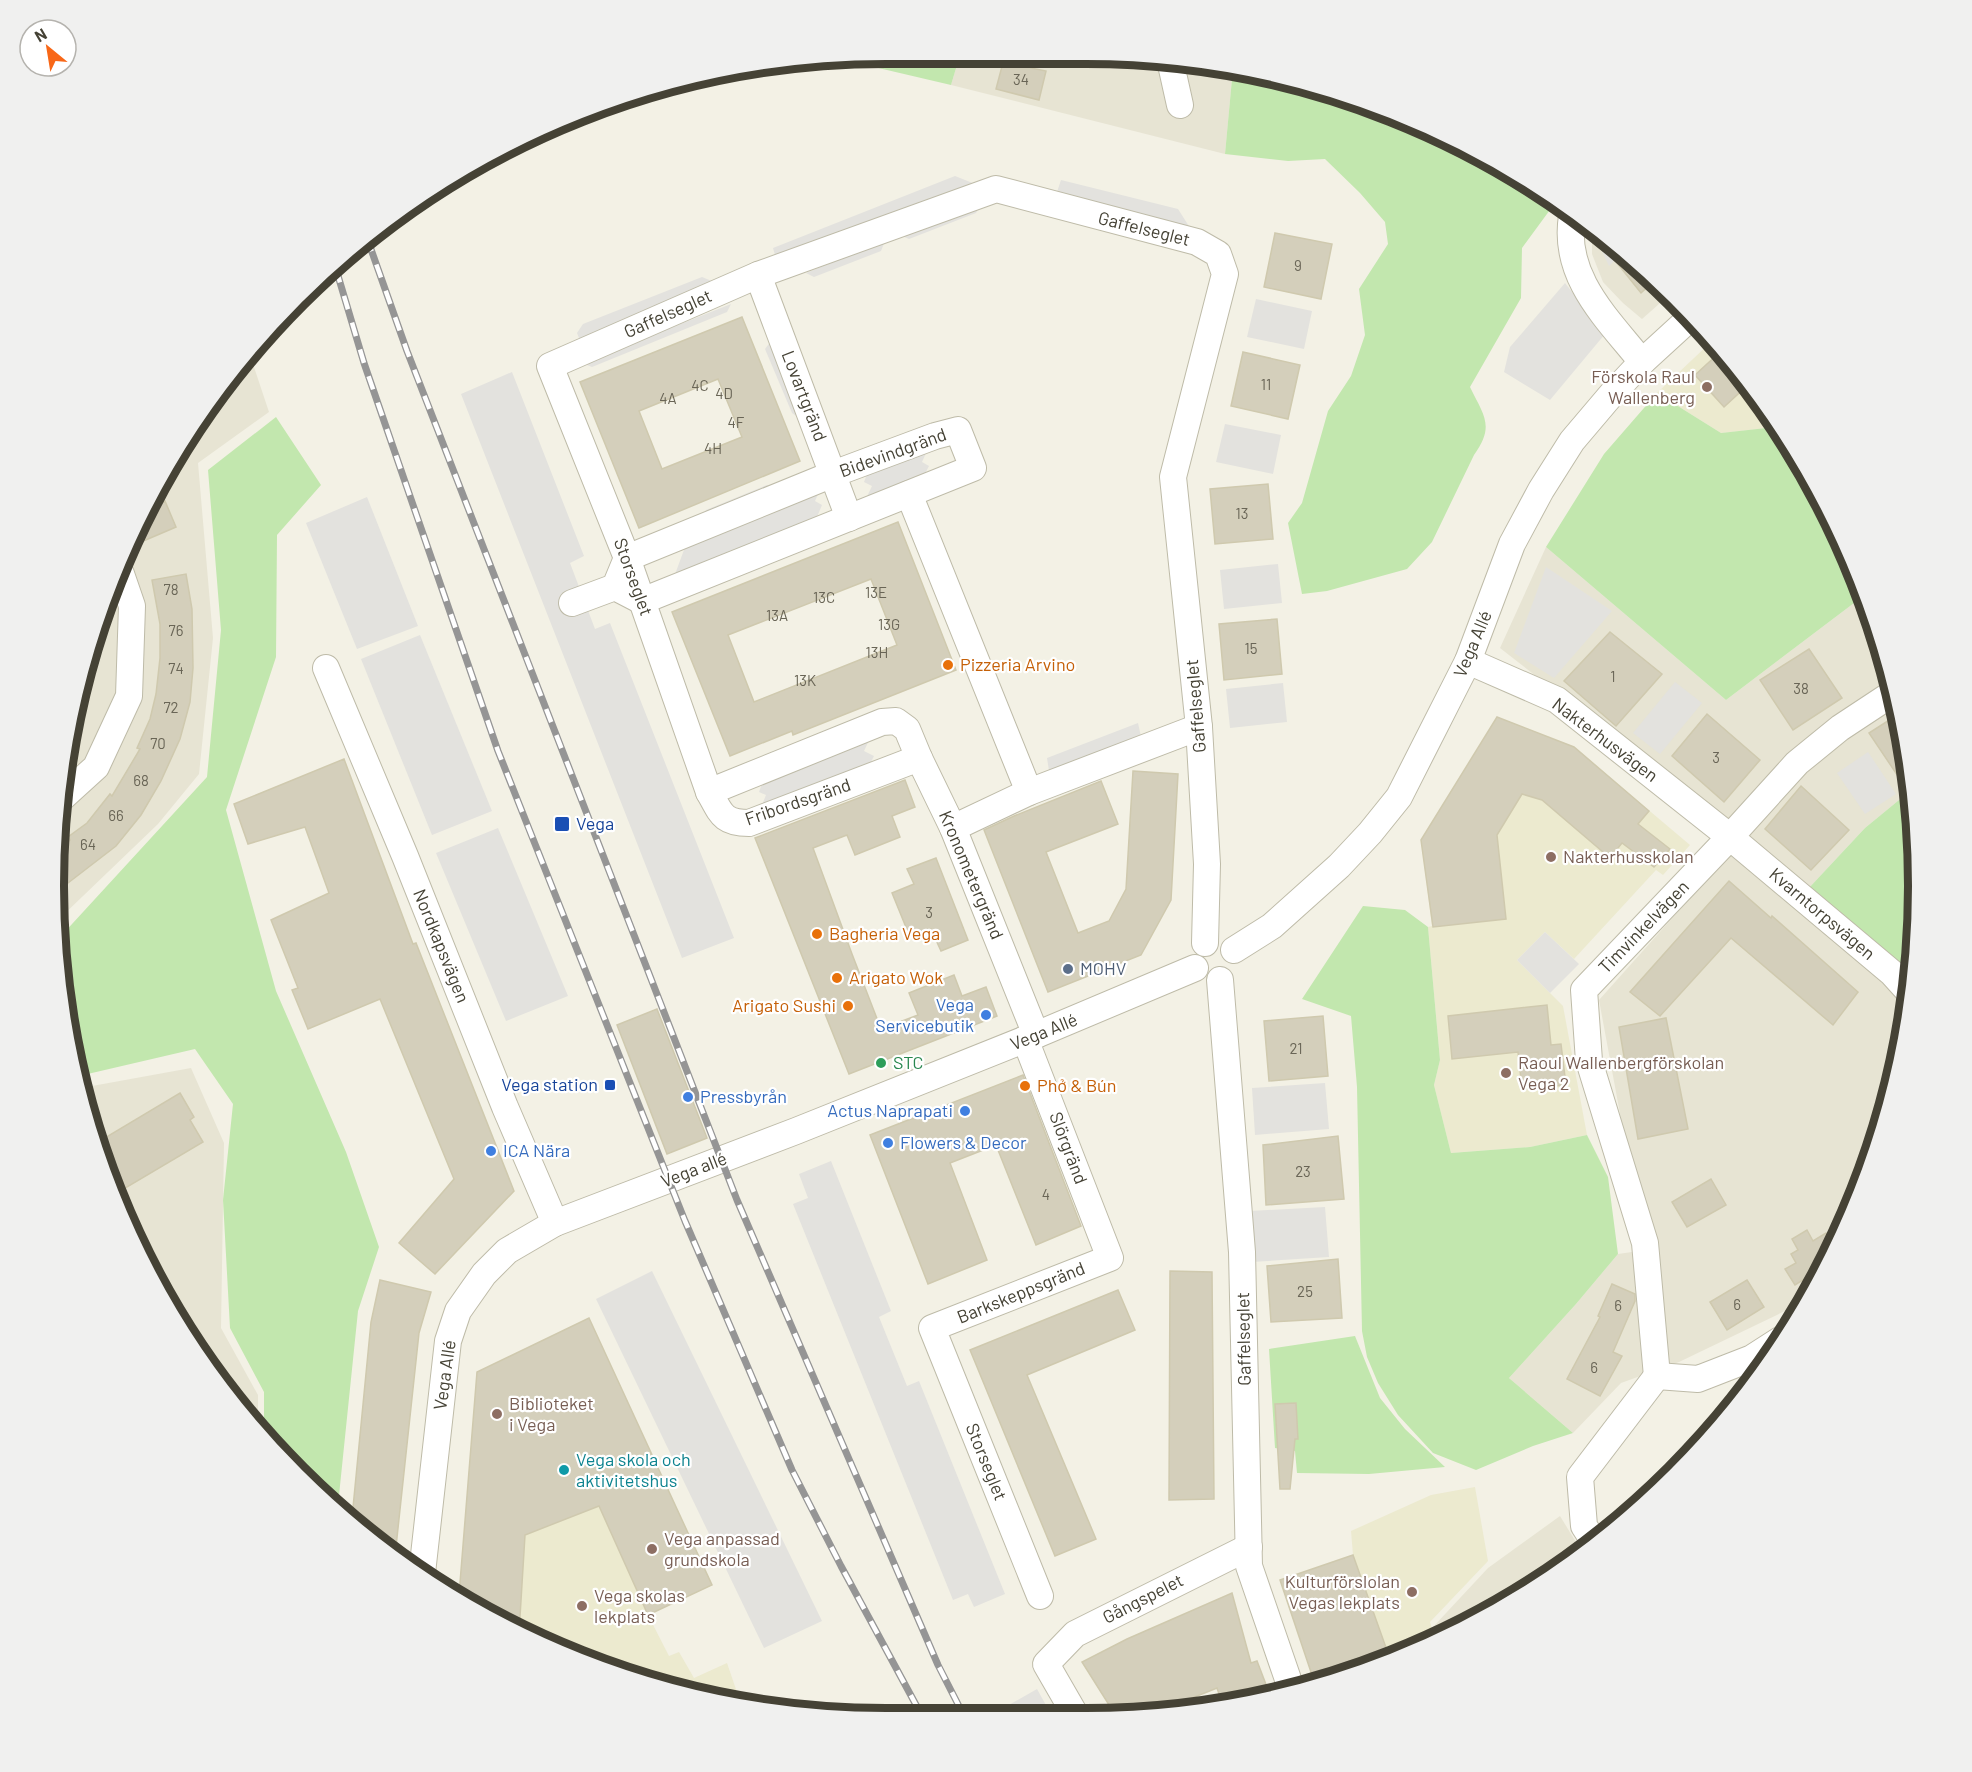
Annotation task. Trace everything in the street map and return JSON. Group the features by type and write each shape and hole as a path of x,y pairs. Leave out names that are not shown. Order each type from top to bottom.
{"street":[{"path":"1172,70 1180,105"},
{"name":"Gaffelseglet","path":"550,366 758,275 996,189 1197,242 1218,254 1225,274 1173,477 1199,727 1207,864 1206,943"},
{"path":"1572,224 1571,253 1580,279 1600,309 1642,362"},
{"name":"Lovartgränd","path":"758,275 849,518"},
{"name":"Vega Allé","path":"1234,950 1272,926 1339,866 1399,797 1468,660 1512,544 1541,490 1572,441 1611,395 1642,362 1684,323"},
{"name":"Storseglet","path":"550,366 627,558 709,792"},
{"name":"Bidevindgränd","path":"627,558 833,474 935,436 958,430 973,468 642,601"},
{"path":"909,494 1029,792"},
{"path":"572,603 615,587 627,558"},
{"path":"71,790 96,767 129,696 132,606 123,581"},
{"path":"615,587 642,601"},
{"name":"Nakterhusvägen","path":"1468,660 1557,700 1730,837"},
{"name":"Nordkapsvägen","path":"326,668 405,856 505,1107 555,1223"},
{"name":"Timvinkelvägen","path":"1658,1376 1645,1243 1589,1061 1584,990 1797,763 1840,728 1886,698"},
{"name":"Kronometergränd","path":"709,792 882,722 896,721 907,729 953,828 1030,1037"},
{"path":"953,828 1029,792 1199,727"},
{"name":"Fribordsgränd","path":"709,792 722,816 735,823 749,823 919,758"},
{"name":"Kvarntorpsvägen","path":"1730,837 1901,983"},
{"path":"1223,941 1234,950 1235,962 1231,970 1220,980 1207,981 1195,968 1193,961 1195,954 1206,943 1223,941"},
{"name":"Vega Allé","path":"833,1116 1195,968"},
{"name":"Gaffelseglet","path":"1220,980 1242,1252 1249,1566 1289,1682"},
{"name":"Slörgränd","path":"1030,1037 1110,1258"},
{"name":"Vega allé","path":"555,1223 833,1116"},
{"name":"Vega Allé","path":"423,1564 448,1341 458,1311 484,1274 507,1251 555,1223"},
{"name":"Barkskeppsgränd","path":"932,1328 1110,1258"},
{"name":"Storseglet","path":"932,1328 1040,1596"},
{"path":"1590,1535 1584,1527 1580,1477 1658,1376 1698,1379 1752,1358 1762,1351"},
{"name":"Gångspelet","path":"1071,1708 1046,1664 1075,1634 1249,1546"}],"shaded area":[{"path":"957,64 1140,66 1232,78 1225,154 951,85"},
{"path":"955,176 980,186 778,266 773,248"},
{"path":"1061,180 1178,209 1192,231 1056,195"},
{"path":"981,204 976,213 909,239 900,235"},
{"path":"1592,239 1628,268 1663,301 1642,319 1603,282 1592,254"},
{"path":"885,241 881,251 814,277 806,273"},
{"path":"1599,245 1616,259 1609,266"},
{"path":"702,277 724,286 581,343 577,333 583,324"},
{"path":"1565,283 1605,334 1550,400 1504,372 1510,347"},
{"path":"1256,299 1312,311 1304,349 1247,337"},
{"path":"731,304 727,312 592,367 582,363"},
{"path":"771,341 802,420 792,413 765,349"},
{"name":"Förskola Raul Wallenberg","path":"1706,347 1767,428 1721,433 1657,393"},
{"path":"253,363 269,412 198,463 213,638 199,774 158,824 65,913 66,832 72,779 80,726 92,673 108,622 149,523 175,475 203,430"},
{"path":"512,372 584,556 570,563 595,629 610,623 734,938 682,958 461,394"},
{"path":"1225,424 1281,435 1273,474 1216,462"},
{"path":"931,442 922,462 929,466 921,481 864,503 872,486 864,482 870,467"},
{"path":"767,485 782,489 701,521 706,510"},
{"path":"821,488 815,501 822,505 814,524 674,577 688,539"},
{"path":"367,497 418,626 357,649 306,523"},
{"path":"1546,547 1726,700 1856,601 1880,673 1892,726 1902,798 1865,828 1808,889 1500,648"},
{"path":"1278,564 1282,603 1224,609 1220,570"},
{"path":"1546,567 1612,611 1554,678 1514,653"},
{"path":"420,635 492,811 432,835 361,659"},
{"path":"1675,682 1702,703 1660,754 1633,733"},
{"path":"1283,683 1287,722 1230,728 1226,689"},
{"path":"1138,723 1142,741 1050,777 1047,758"},
{"path":"872,734 864,751 874,756 868,768 760,810 766,795 759,792 764,778"},
{"name":"Nakterhusskolan","path":"1574,747 1690,845 1663,875 1656,870 1574,959 1545,932 1517,960 1563,1006 1587,1135 1530,1147 1451,1153 1434,1085 1440,1060 1428,927 1432,926 1421,840 1451,794"},
{"path":"1868,752 1896,794 1865,814 1837,773"},
{"path":"498,828 568,996 506,1021 436,853"},
{"path":"1734,849 1901,987 1892,1046 1880,1099 1864,1150 1823,1249 1787,1314 1785,1311 1679,1362 1621,1383 1573,1433 1509,1378 1618,1254 1653,1249 1630,1168 1599,1000"},
{"path":"1545,932 1579,964 1550,993 1517,960"},
{"path":"191,1068 224,1143 221,1328 258,1395 258,1416 203,1342 149,1249 108,1150 89,1087"},
{"path":"1325,1083 1329,1129 1255,1135 1252,1088"},
{"path":"831,1161 891,1311 879,1317 907,1386 919,1381 1005,1594 974,1607 968,1594 953,1600 793,1204 808,1198 799,1174"},
{"path":"1325,1207 1329,1257 1252,1262 1250,1211"},
{"path":"652,1271 822,1621 764,1648 596,1299"},
{"name":"Kulturförslolan Vegas lekplats","path":"1475,1487 1488,1561 1430,1622 1432,1630 1387,1650 1353,1555 1351,1531 1431,1495"},
{"name":"Vega skolas lekplats","path":"599,1506 669,1656 679,1652 694,1678 727,1663 738,1694 673,1680 622,1664 520,1621 525,1535"},
{"path":"1560,1516 1577,1544 1497,1597 1434,1630 1433,1627 1488,1568"},
{"path":"1037,1689 1048,1708 1004,1708"}],"green space":[{"path":"957,64 951,85 865,65"},
{"path":"1232,78 1246,80 1299,92 1400,127 1449,149 1497,175 1551,209 1522,248 1521,298 1470,387 1485,421 1484,436 1432,542 1407,569 1327,591 1302,594 1288,523 1302,503 1328,411 1351,376 1365,335 1359,289 1388,244 1385,222 1360,193 1325,159 1288,161 1225,154"},
{"path":"1657,393 1721,433 1767,428 1823,523 1856,601 1726,700 1546,547 1604,454"},
{"path":"276,417 321,485 277,535 276,657 226,810 276,991 346,1152 379,1247 358,1311 339,1499 264,1423 264,1392 230,1328 223,1200 233,1104 195,1049 86,1074 72,993 66,931 207,777 221,630 208,470"},
{"path":"1902,798 1908,886 1902,978 1808,889 1865,828"},
{"path":"1363,906 1405,910 1428,927 1440,1060 1434,1085 1451,1153 1530,1147 1587,1135 1608,1177 1618,1254 1509,1378 1573,1433 1533,1446 1476,1470 1433,1453 1398,1415 1378,1383 1367,1357 1362,1331 1357,1087 1351,1016 1302,999"},
{"path":"1355,1336 1380,1398 1405,1429 1445,1467 1369,1474 1297,1473 1295,1451 1275,1448 1269,1349"}],"building":[{"path":"1003,64 1032,64 1031,68 1046,71 1039,100 996,89"},
{"path":"1275,233 1332,244 1321,299 1264,287"},
{"path":"1609,253 1628,268 1648,287 1641,293"},
{"path":"742,317 800,461 639,528 580,382","holes":["718,379 742,437 662,469 639,411"]},
{"path":"1243,352 1300,365 1288,419 1231,406"},
{"path":"1715,357 1741,391 1724,407 1695,375"},
{"path":"1268,484 1273,539 1215,544 1210,489"},
{"path":"165,501 176,527 141,542 149,523 160,503"},
{"path":"898,522 956,670 793,735 792,731 730,756 672,612","holes":["871,579 897,645 754,702 728,635"]},
{"path":"186,574 192,609 193,668 190,702 180,739 161,781 141,815 116,846 64,886 66,843 70,840 68,837 87,823 110,794 112,796 140,749 137,748 150,719 156,694 160,658 160,624 152,580"},
{"path":"1277,619 1282,674 1224,680 1219,624"},
{"path":"1610,632 1662,674 1616,726 1564,681"},
{"path":"1809,649 1842,698 1793,730 1760,680"},
{"path":"1707,714 1760,760 1724,802 1672,756"},
{"path":"1497,717 1574,747 1649,811 1638,824 1670,849 1654,867 1622,843 1610,858 1542,800 1522,794 1497,835 1506,919 1433,927 1421,840"},
{"path":"1890,719 1900,779 1869,733"},
{"path":"344,759 413,944 416,943 514,1191 435,1274 399,1243 454,1179 380,999 308,1029 292,990 298,988 271,920 329,893 305,827 248,844 234,804"},
{"path":"1133,771 1178,774 1171,900 1141,955 1048,992 984,830 1101,781 1118,824 1046,852 1078,933 1109,921 1126,889"},
{"path":"905,780 915,807 892,816 900,837 855,855 847,835 813,848 881,1029 918,1015 909,993 954,975 962,996 986,987 997,1016 849,1074 755,838"},
{"path":"1801,786 1849,830 1811,870 1765,829"},
{"path":"936,858 968,940 941,951 931,929 910,937 892,893 914,884 907,869"},
{"path":"1729,881 1858,992 1833,1025 1731,938 1660,1016 1630,992"},
{"path":"1547,1005 1551,1045 1561,1044 1566,1085 1522,1089 1518,1052 1452,1059 1448,1016"},
{"path":"657,1009 707,1138 667,1154 617,1025"},
{"path":"1323,1016 1328,1076 1269,1081 1264,1021"},
{"path":"1666,1018 1688,1129 1638,1139 1619,1027"},
{"path":"1023,1075 1081,1226 1036,1245 996,1145 950,1163 987,1260 928,1284 870,1135"},
{"path":"180,1093 194,1117 190,1120 203,1142 123,1189 104,1138"},
{"path":"1338,1136 1344,1199 1266,1205 1263,1145"},
{"path":"1711,1179 1726,1205 1687,1227 1672,1202"},
{"path":"1807,1230 1813,1241 1826,1233 1828,1237 1808,1277 1795,1285 1785,1269 1796,1263 1791,1254 1798,1250 1792,1239"},
{"path":"1338,1259 1342,1318 1271,1322 1267,1266"},
{"path":"1170,1271 1212,1272 1214,1499 1169,1500"},
{"path":"380,1280 431,1292 419,1333 396,1545 353,1511 371,1322"},
{"path":"1747,1280 1764,1307 1727,1330 1710,1302"},
{"path":"1612,1284 1635,1294 1635,1301 1613,1352 1622,1356 1600,1396 1567,1379 1600,1317 1598,1316"},
{"path":"1118,1290 1135,1330 1027,1375 1096,1539 1055,1556 970,1350"},
{"name":"Vega skola och aktivitetshus","path":"589,1318 712,1585 648,1615 599,1506 525,1535 520,1621 460,1587 477,1372"},
{"path":"1296,1403 1298,1439 1295,1439 1290,1489 1280,1489 1275,1404"},
{"path":"1353,1555 1387,1650 1312,1676 1280,1580"},
{"path":"1232,1593 1251,1663 1257,1661 1267,1687 1220,1696 1217,1688 1185,1701 1110,1707 1082,1662 1127,1639"}],"railway":[{"path":"370,247 407,351 737,1200 938,1665 960,1708"},
{"path":"338,274 364,363 498,751 685,1221 792,1470 918,1708"}],"place":[{"name":"Förskola Raul Wallenberg","path":"1707,387"},
{"name":"Pizzeria Arvino","path":"948,665"},
{"name":"Vega","path":"562,824"},
{"name":"Nakterhusskolan","path":"1551,857"},
{"name":"Bagheria Vega","path":"817,934"},
{"name":"MOHV","path":"1068,969"},
{"name":"Arigato Wok","path":"837,978"},
{"name":"Arigato Sushi","path":"848,1006"},
{"name":"Vega Servicebutik","path":"986,1015"},
{"name":"STC","path":"881,1063"},
{"name":"Raoul Wallenbergförskolan Vega 2","path":"1506,1073"},
{"name":"Vega station","path":"610,1085"},
{"name":"Phở & Bún","path":"1025,1086"},
{"name":"Pressbyrån","path":"688,1097"},
{"name":"Actus Naprapati","path":"965,1111"},
{"name":"Flowers & Decor","path":"888,1143"},
{"name":"ICA Nära","path":"491,1151"},
{"name":"Biblioteket i Vega","path":"497,1414"},
{"name":"Vega skola och aktivitetshus","path":"564,1470"},
{"name":"Vega anpassad grundskola","path":"652,1549"},
{"name":"Kulturförslolan Vegas lekplats","path":"1412,1592"},
{"name":"Vega skolas lekplats","path":"582,1606"}]}
